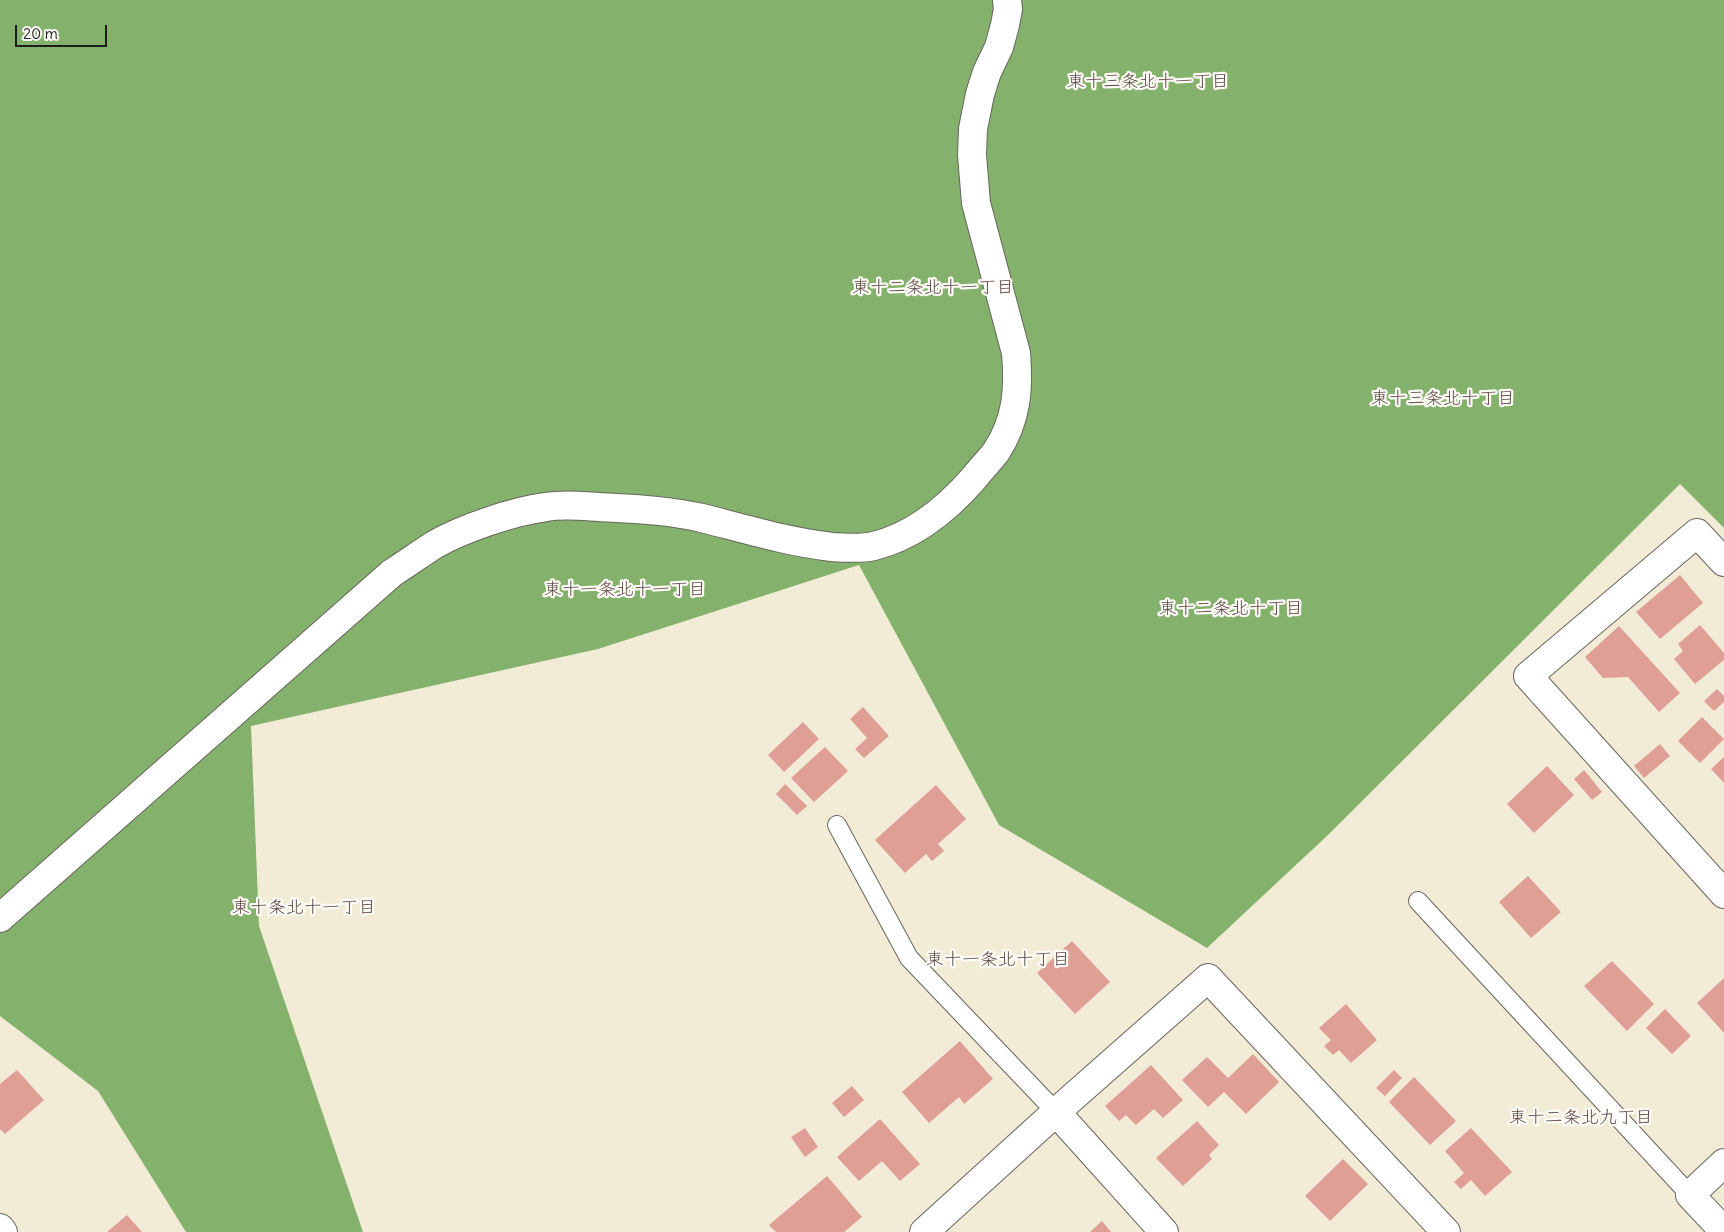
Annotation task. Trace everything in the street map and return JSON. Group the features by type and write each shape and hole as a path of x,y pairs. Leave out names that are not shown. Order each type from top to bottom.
{"street":[{"path":"0,918 392,573 435,544 460,533 508,515 546,506 587,506 644,509 690,516 803,544 845,548 872,546 894,540 916,530 942,510 964,489 996,452 1008,429 1016,405 1018,376 1016,353 976,203 972,156 980,94 1005,26 1008,9 1007,0"},
{"path":"1724,562 1697,533 1528,676 1724,894"},
{"path":"924,1232 1208,978 1446,1232"},
{"path":"1056,1112 1164,1232"},
{"path":"1724,1163 1690,1194 1724,1231"},
{"path":"0,1228 3,1232"}],"lane":[{"path":"837,825 909,958 1056,1112"},
{"path":"1418,901 1690,1194"}],"green space":[{"path":"0,0 1724,0 1724,528 1680,484 1328,835 1207,948 999,825 859,565 598,649 251,726 259,926 363,1232 186,1232 98,1091 0,1016"}],"building":[{"path":"1680,575 1703,603 1660,639 1636,612"},
{"path":"1700,625 1724,653 1724,660 1695,684 1674,659 1683,651 1678,644"},
{"path":"1619,626 1680,693 1659,712 1628,677 1603,678 1585,657"},
{"path":"1717,689 1724,696 1724,702 1714,711 1704,701"},
{"path":"863,707 889,736 864,758 855,749 867,738 850,719"},
{"path":"1702,717 1724,739 1700,763 1678,741"},
{"path":"803,722 819,739 784,772 768,755"},
{"path":"1660,744 1670,756 1644,778 1634,766"},
{"path":"825,747 848,771 814,802 791,778"},
{"path":"1724,757 1724,783 1711,769"},
{"path":"1547,766 1574,795 1534,833 1507,804"},
{"path":"1584,770 1602,792 1592,800 1574,779"},
{"path":"785,784 807,806 797,815 776,794"},
{"path":"936,785 966,819 938,844 944,851 932,861 926,854 905,873 875,840"},
{"path":"1528,876 1561,912 1531,938 1499,902"},
{"path":"1072,941 1110,982 1075,1014 1037,973"},
{"path":"1612,961 1654,1004 1627,1031 1584,986"},
{"path":"1724,978 1724,1033 1697,1003"},
{"path":"1346,1004 1377,1040 1351,1063 1339,1050 1333,1055 1324,1046 1331,1040 1319,1028"},
{"path":"1665,1009 1691,1036 1672,1054 1646,1028"},
{"path":"960,1041 993,1079 964,1104 959,1097 929,1123 902,1092"},
{"path":"1253,1054 1279,1082 1246,1114 1224,1092 1208,1107 1182,1080 1207,1057 1228,1078"},
{"path":"1151,1065 1183,1100 1163,1118 1154,1109 1136,1125 1126,1115 1119,1121 1105,1106"},
{"path":"17,1070 44,1100 5,1134 0,1129 0,1084"},
{"path":"1394,1070 1402,1078 1385,1096 1376,1088"},
{"path":"1414,1077 1456,1121 1430,1145 1389,1102"},
{"path":"852,1086 864,1100 844,1117 832,1103"},
{"path":"880,1119 920,1164 900,1181 882,1161 859,1181 837,1157"},
{"path":"1197,1121 1219,1145 1209,1155 1212,1159 1183,1186 1156,1158"},
{"path":"805,1128 818,1147 805,1157 791,1137"},
{"path":"1471,1128 1512,1172 1485,1196 1471,1180 1461,1189 1454,1182 1464,1173 1445,1151"},
{"path":"1343,1159 1368,1184 1330,1221 1305,1196"},
{"path":"827,1176 862,1217 844,1232 776,1232 769,1225"},
{"path":"127,1215 142,1232 107,1232"},
{"path":"1102,1221 1111,1232 1090,1232"}],"district":[{"name":"東十三条北十一丁目","path":"1148,82"},
{"name":"東十二条北十一丁目","path":"933,288"},
{"name":"東十三条北十丁目","path":"1443,399"},
{"name":"東十一条北十一丁目","path":"625,590"},
{"name":"東十二条北十丁目","path":"1231,609"},
{"name":"東十条北十一丁目","path":"304,908"},
{"name":"東十一条北十丁目","path":"998,960"},
{"name":"東十二条北九丁目","path":"1581,1118"}]}
